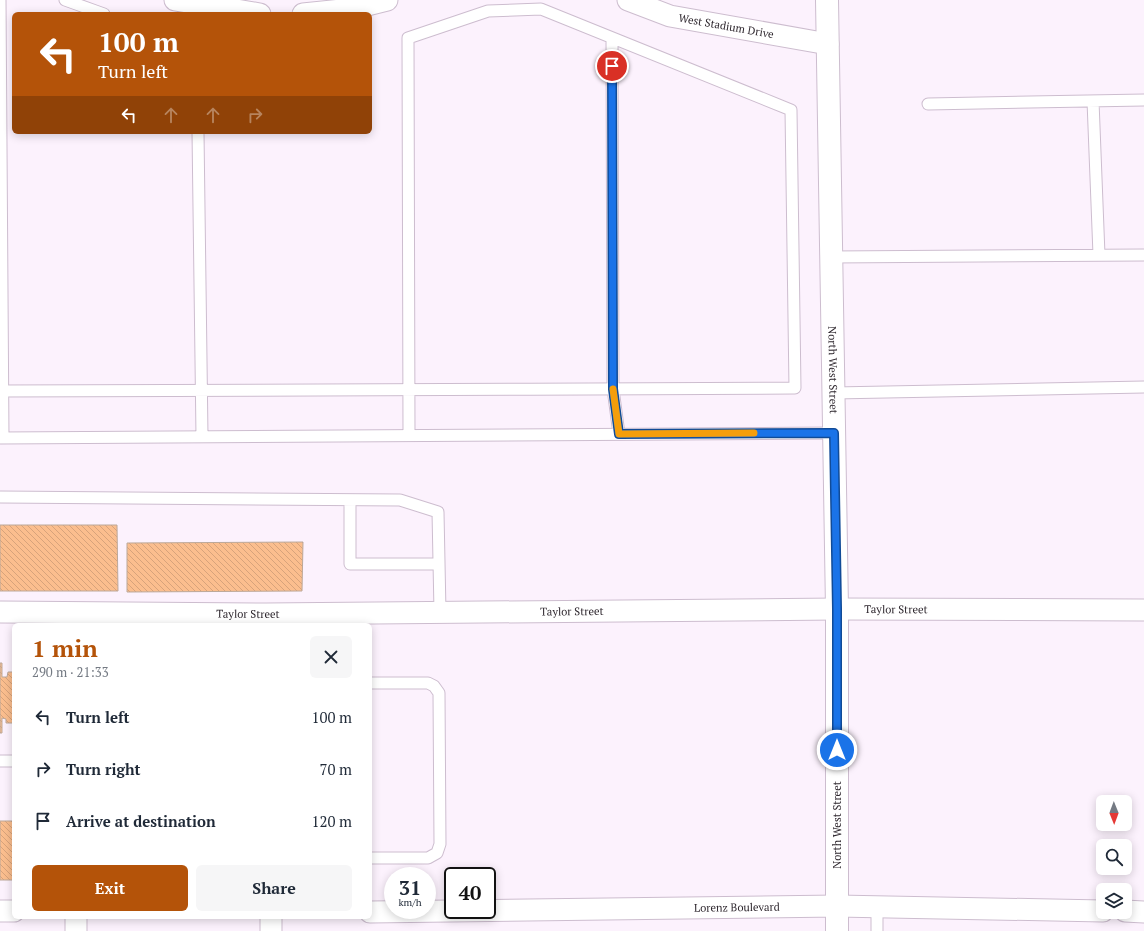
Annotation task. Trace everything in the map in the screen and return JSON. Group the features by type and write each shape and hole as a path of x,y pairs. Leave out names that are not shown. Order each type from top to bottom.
{"street":[{"path":"175,0 243,12"},
{"path":"322,12 351,9 387,0"},
{"name":"West Stadium Drive","path":"628,0 670,16 828,44"},
{"name":"North West Street","path":"827,0 837,609 837,931"},
{"name":"Taylor Street","path":"0,612 266,620 440,612 837,609 1144,610"},
{"name":"Lorenz Boulevard","path":"372,912 837,906 1096,911"},
{"path":"0,911 12,911"},
{"path":"1132,911 1144,912"},
{"path":"76,919 76,931"},
{"path":"271,919 271,931"}],"lane":[{"path":"0,0 1,438 834,433"},
{"path":"65,0 98,12"},
{"path":"1,391 409,390 795,388 791,110 541,9 488,11 408,38 409,390 408,435"},
{"path":"612,38 613,389 619,434"},
{"path":"928,104 1144,100"},
{"path":"1093,101 1099,256"},
{"path":"198,134 202,436"},
{"path":"831,257 1144,255"},
{"path":"834,393 1144,387"},
{"path":"0,497 400,500 438,512 440,612"},
{"path":"350,500 350,564 439,564"},
{"path":"372,683 428,684 434,686 439,693 440,844 437,853 428,858 372,858"},
{"path":"0,761 12,761"},
{"path":"877,907 877,931"}],"building":[{"path":"0,525 117,525 118,591 0,591"},
{"path":"303,542 302,591 127,592 127,543"},
{"path":"0,663 2,663 2,677 7,677 8,672 12,672 12,723 6,723 6,719 2,718 2,733 0,733"},
{"path":"0,821 12,821 12,880 0,880"}],"slow traffic":[{"path":"613,389 619,434 754,433"}],"route":[{"path":"612,66 613,389 619,434 834,433 837,609 837,750"}]}
